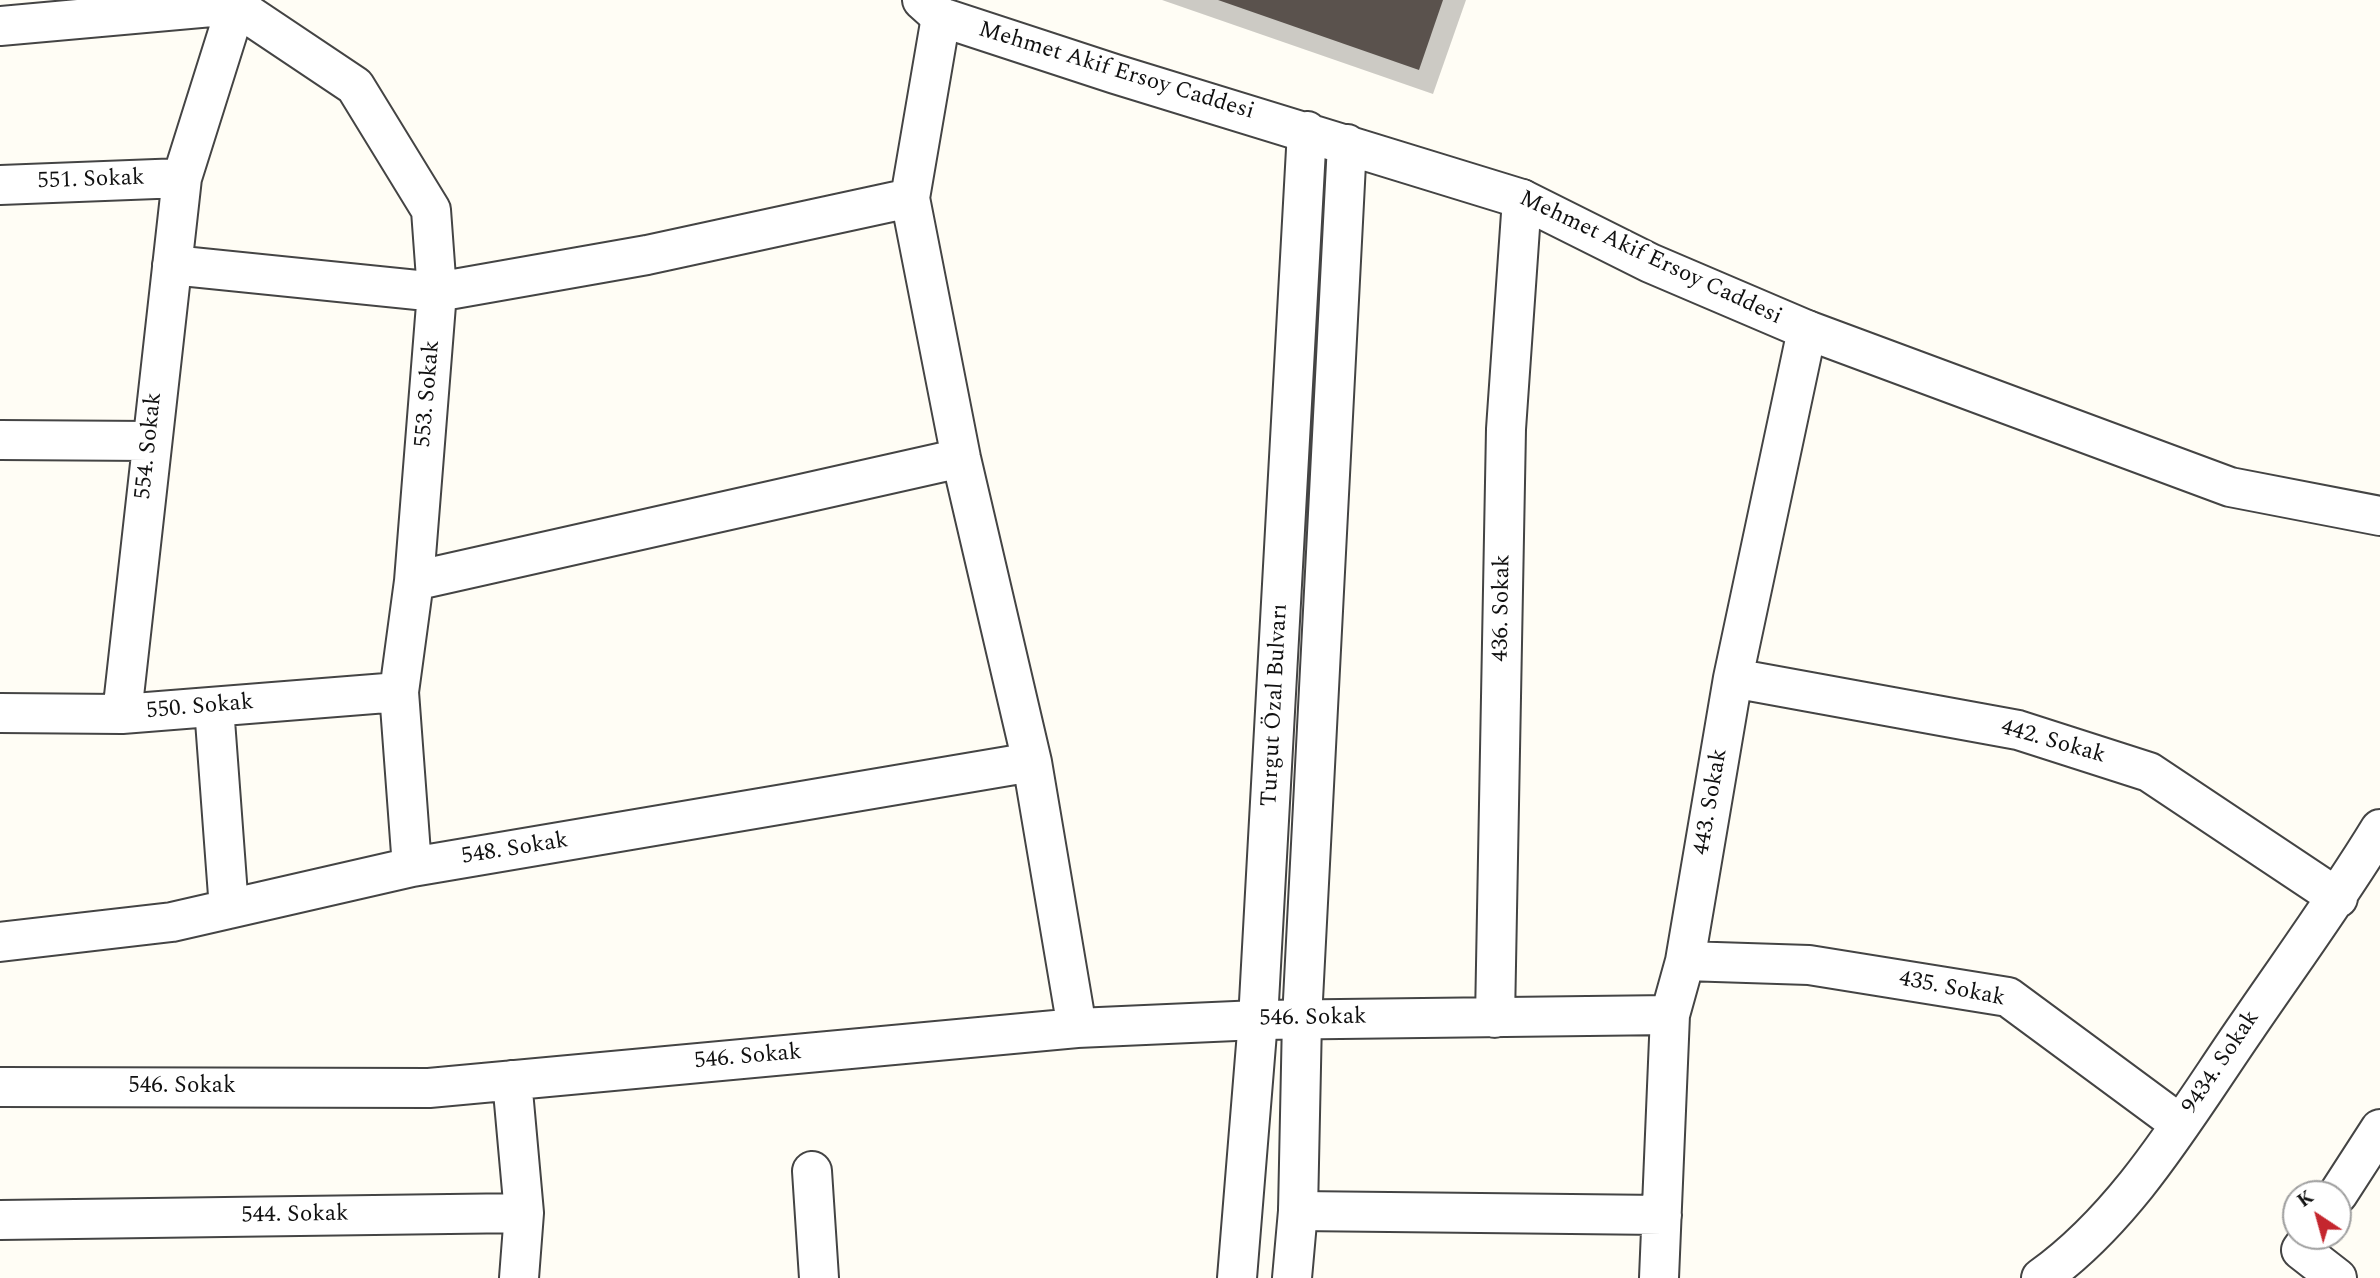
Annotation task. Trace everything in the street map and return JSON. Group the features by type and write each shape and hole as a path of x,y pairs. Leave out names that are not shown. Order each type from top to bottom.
{"street":[{"path":"0,26 236,3"},
{"name":"554. Sokak","path":"122,715 150,441 182,178 236,3"},
{"name":"553. Sokak","path":"236,3 355,86 432,210 437,292 414,581 399,692 412,867"},
{"path":"931,9 910,198 961,458 1032,762 1077,1028"},
{"name":"Mehmet Akif Ersoy Caddesi","path":"931,9 1115,74 1522,199 1650,263 1807,330 2063,428 2230,487 2380,516"},
{"name":"Turgut Özal Bulvarı","path":"1237,1278 1258,1020 1307,131"},
{"name":"Turgut Özal Bulvarı","path":"1292,1278 1298,1211 1302,1019 1347,144"},
{"name":"551. Sokak","path":"0,185 182,178"},
{"path":"172,265 437,292 647,255 910,198"},
{"name":"436. Sokak","path":"1495,1018 1506,429 1522,199"},
{"name":"443. Sokak","path":"1659,1278 1670,1014 1685,961 1732,678 1807,330"},
{"path":"0,440 150,441"},
{"path":"414,581 961,458"},
{"name":"442. Sokak","path":"1732,678 2018,730 2149,772 2338,898"},
{"name":"550. Sokak","path":"0,713 122,715 399,692"},
{"path":"214,707 229,909"},
{"name":"548. Sokak","path":"0,942 172,922 412,867 1032,762"},
{"name":"9434. Sokak","path":"2041,1278 2072,1256 2129,1192 2180,1124 2338,898 2380,830"},
{"name":"435. Sokak","path":"1685,961 1808,965 2008,997 2180,1124"},
{"name":"546. Sokak","path":"0,1087 429,1088 1077,1028 1258,1020 1670,1014"},
{"path":"512,1080 524,1213 519,1278"},
{"path":"2347,1180 2380,1129"},
{"path":"812,1171 819,1278"},
{"path":"1298,1211 1662,1215"},
{"name":"544. Sokak","path":"0,1220 524,1213"},
{"path":"2312,1250 2337,1278"}],"building":[{"path":"1218,0 1443,0 1419,70"}]}
